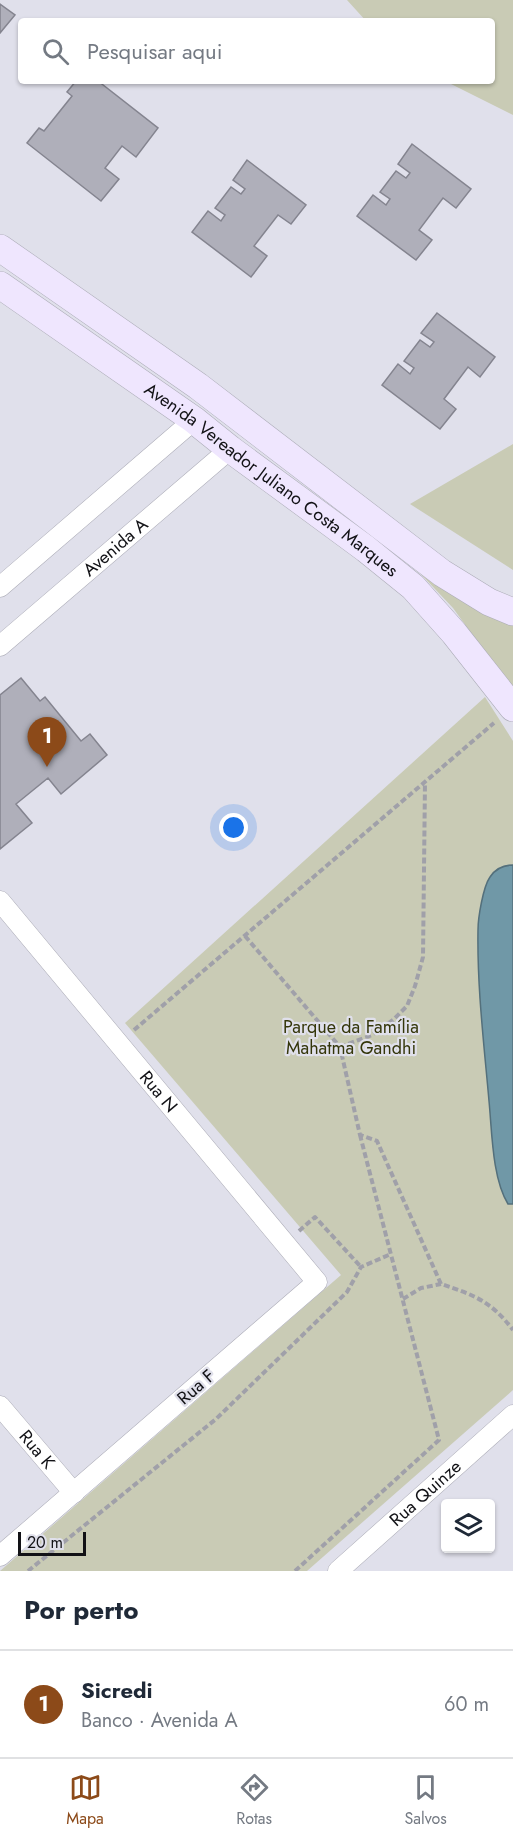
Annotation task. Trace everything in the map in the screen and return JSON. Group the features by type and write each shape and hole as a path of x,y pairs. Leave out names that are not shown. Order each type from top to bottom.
{"main road":[{"name":"Avenida Vereador Juliano Costa Marques","path":"0,248 198,386 442,573 489,602 513,612"},
{"name":"Avenida Vereador Juliano Costa Marques","path":"0,285 194,420 413,587 454,633 513,707"}],"street":[{"path":"0,587 194,420"},
{"name":"Avenida A","path":"0,646 230,449"},
{"name":"Rua N","path":"0,901 317,1282"},
{"name":"Rua F","path":"0,1556 317,1282"},
{"name":"Rua K","path":"0,1406 74,1492"},
{"name":"Rua Quinze","path":"338,1571 513,1415"}],"path":[{"path":"119,1043 513,707"},
{"path":"340,1047 372,1035 393,1020 407,1006 415,986 423,957 425,782"},
{"path":"245,936 340,1047 360,1135 439,1440 295,1571"},
{"path":"360,1135 377,1141 441,1284"},
{"path":"285,1243 315,1217 361,1267"},
{"path":"28,1571 216,1419 347,1292 361,1267 391,1254"},
{"path":"403,1299 421,1288 441,1284 489,1303 513,1330"}],"green space":[{"path":"347,0 513,0 513,115 451,84 495,84 495,18 363,18"},
{"path":"513,444 513,570 410,504"},
{"path":"397,549 513,623 513,691 453,608"},
{"name":"Parque da Família Mahatma Gandhi","path":"485,697 513,741 513,1390 307,1571 0,1571 341,1275 125,1023"}],"water":[{"path":"513,865 513,1204 508,1204 499,1181 494,1154 480,994 478,930 481,903 487,882 497,869"}],"building":[{"path":"0,4 15,15 0,33"},
{"path":"74,84 102,84 158,128 136,157 122,146 105,168 119,179 101,201 27,143 39,128 44,131 72,96 67,92"},
{"path":"412,144 471,189 456,208 443,198 419,230 432,240 416,260 357,216 373,195 386,205 390,199 380,192 396,171 406,178 410,173 398,164"},
{"path":"247,160 306,205 291,224 278,215 254,246 267,256 251,277 192,232 208,211 221,221 225,215 215,208 231,187 241,194 245,189 233,180"},
{"path":"437,313 495,357 480,377 468,367 444,399 456,409 440,429 382,385 398,364 410,374 414,368 404,361 420,340 430,347 434,342 421,333"},
{"path":"21,678 40,701 45,697 81,741 90,734 107,755 61,794 48,778 16,804 32,823 0,849 0,695"}],"place":[{"name":"Sicredi","path":"47,767"}]}
